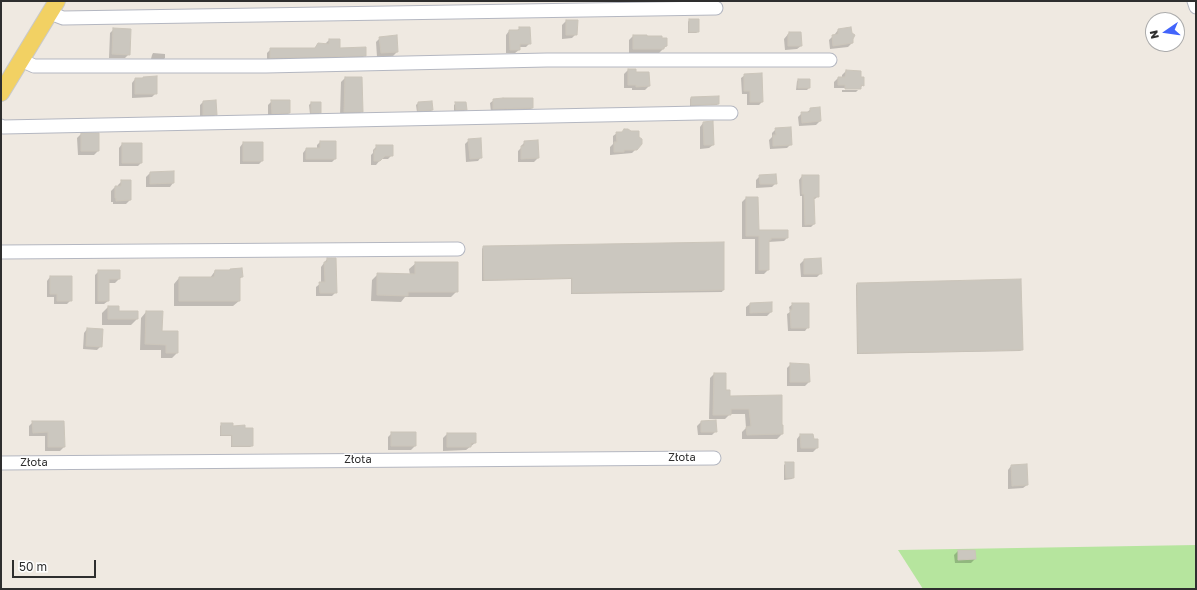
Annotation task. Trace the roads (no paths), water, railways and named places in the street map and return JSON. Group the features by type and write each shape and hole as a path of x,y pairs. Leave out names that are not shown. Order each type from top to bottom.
{"main road":[{"path":"1,93 54,7"}],"street":[{"path":"1194,1 1196,7"},
{"path":"54,7 63,18 716,8"},
{"path":"21,60 34,66 258,66 547,60 830,60"},
{"path":"1,126 731,113"},
{"path":"1,252 458,249"},
{"name":"Złota","path":"1,463 714,458"}]}
